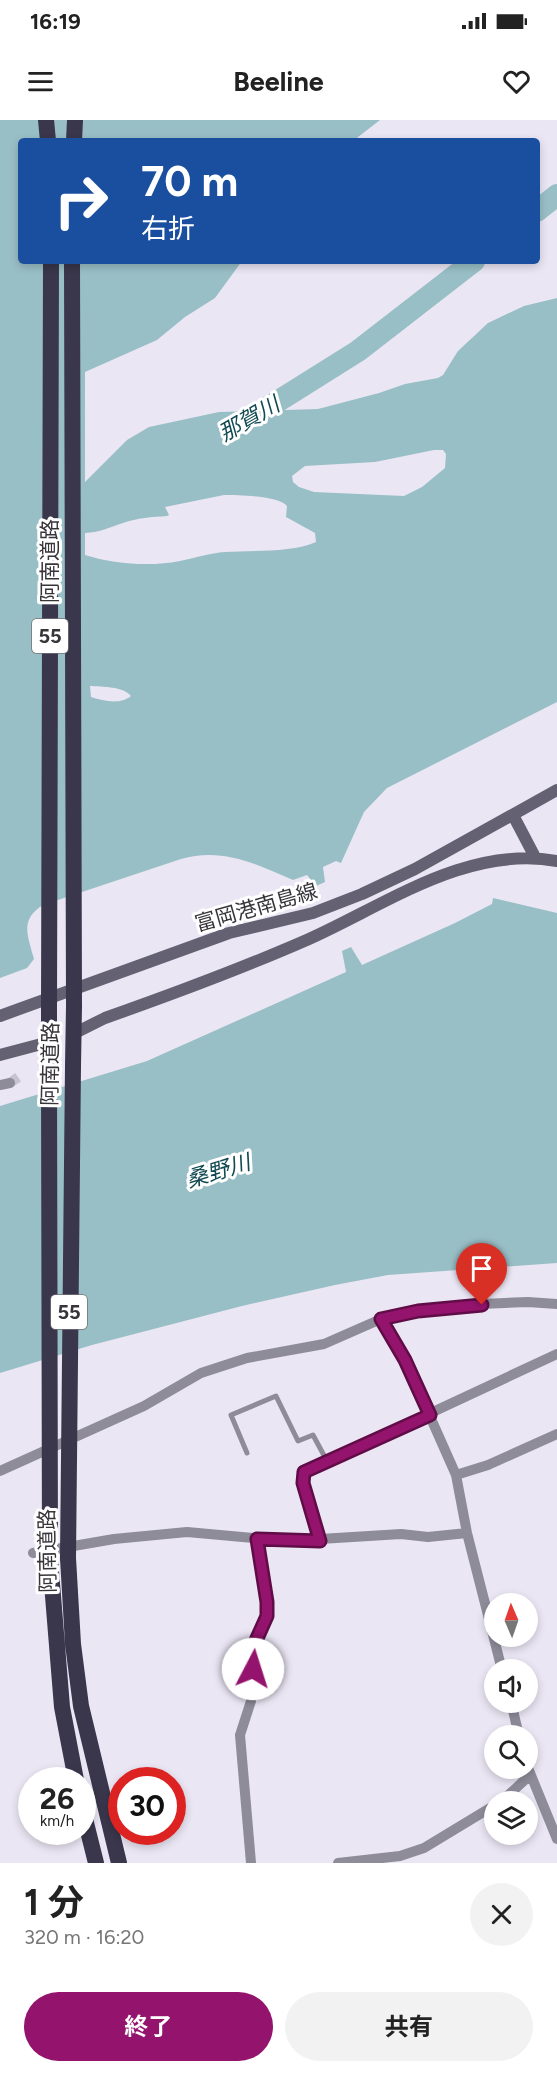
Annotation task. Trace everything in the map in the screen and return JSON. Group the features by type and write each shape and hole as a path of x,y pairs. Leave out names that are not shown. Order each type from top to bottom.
{"highway":[{"path":"49,120 49,138"},
{"path":"73,138 74,120"},
{"name":"阿南道路","path":"51,264 50,1559 62,1707 74,1767"},
{"name":"阿南道路","path":"72,264 74,1006 68,1558 73,1644 81,1706 119,1863"},
{"path":"92,1845 96,1863"}],"main road":[{"name":"富岡港南島線","path":"0,1016 229,933 314,913 362,894 415,869 557,790"},
{"path":"513,815 535,857"},
{"path":"73,1034 105,1018 308,939 435,878 472,864 535,857 557,861"},
{"path":"0,1055 49,1042"}],"street":[{"path":"0,1471 144,1406 201,1373 248,1358 324,1344 381,1319 418,1311 528,1302 557,1304"},
{"path":"381,1319 405,1360 456,1475 467,1533 499,1659"},
{"path":"320,1541 303,1483 304,1472 557,1354"},
{"path":"456,1475 488,1465 557,1434"},
{"path":"33,1553 114,1539 187,1532 257,1539 320,1541 361,1536 402,1534 428,1537 467,1533"},
{"path":"251,1863 240,1735 251,1701 254,1682 254,1645 267,1616 267,1602 257,1539"},
{"path":"511,1791 522,1779"},
{"path":"532,1779 557,1839"},
{"path":"338,1863 400,1856 424,1848 484,1812"}],"lane":[{"path":"247,1453 231,1415 276,1396 298,1442 313,1435 327,1462"}],"water":[{"path":"0,120 380,120 357,138 18,138 18,264 240,264 215,298 185,317 157,340 85,372 85,482 127,440 149,427 219,412 318,409 405,384 438,378 443,375 458,351 488,323 524,306 557,298 557,702 387,788 364,812 341,863 336,861 323,867 325,882 316,886 307,875 293,880 252,863 225,856 196,856 181,859 43,905 35,911 28,923 28,936 34,959 27,968 0,978","holes":["443,450 446,454 445,468 422,487 404,496 314,492 299,487 293,482 292,476 305,466 375,462","224,495 258,497 283,503 287,506 286,517 315,533 316,542 295,548 208,554 157,564 108,561 85,555 85,533 100,531 134,520 167,516 169,515 165,507","90,686 123,690 131,696 122,701 106,701 91,697"]},
{"name":"桑野川","path":"493,898 557,913 557,1263 388,1275 335,1285 242,1306 92,1345 0,1373 0,1106 147,1061 346,972 342,951 351,947 362,965 455,923 492,904"}],"waterway":[{"name":"那賀川","path":"540,209 557,195"},
{"name":"那賀川","path":"240,425 358,351 470,264"}],"tunnel":[{"path":"10,1083 21,1075"}],"route":[{"path":"253,1669 254,1645 267,1616 267,1602 257,1539 288,1542 320,1541 303,1483 304,1472 430,1415 405,1360 381,1319 418,1311 482,1305"}]}
